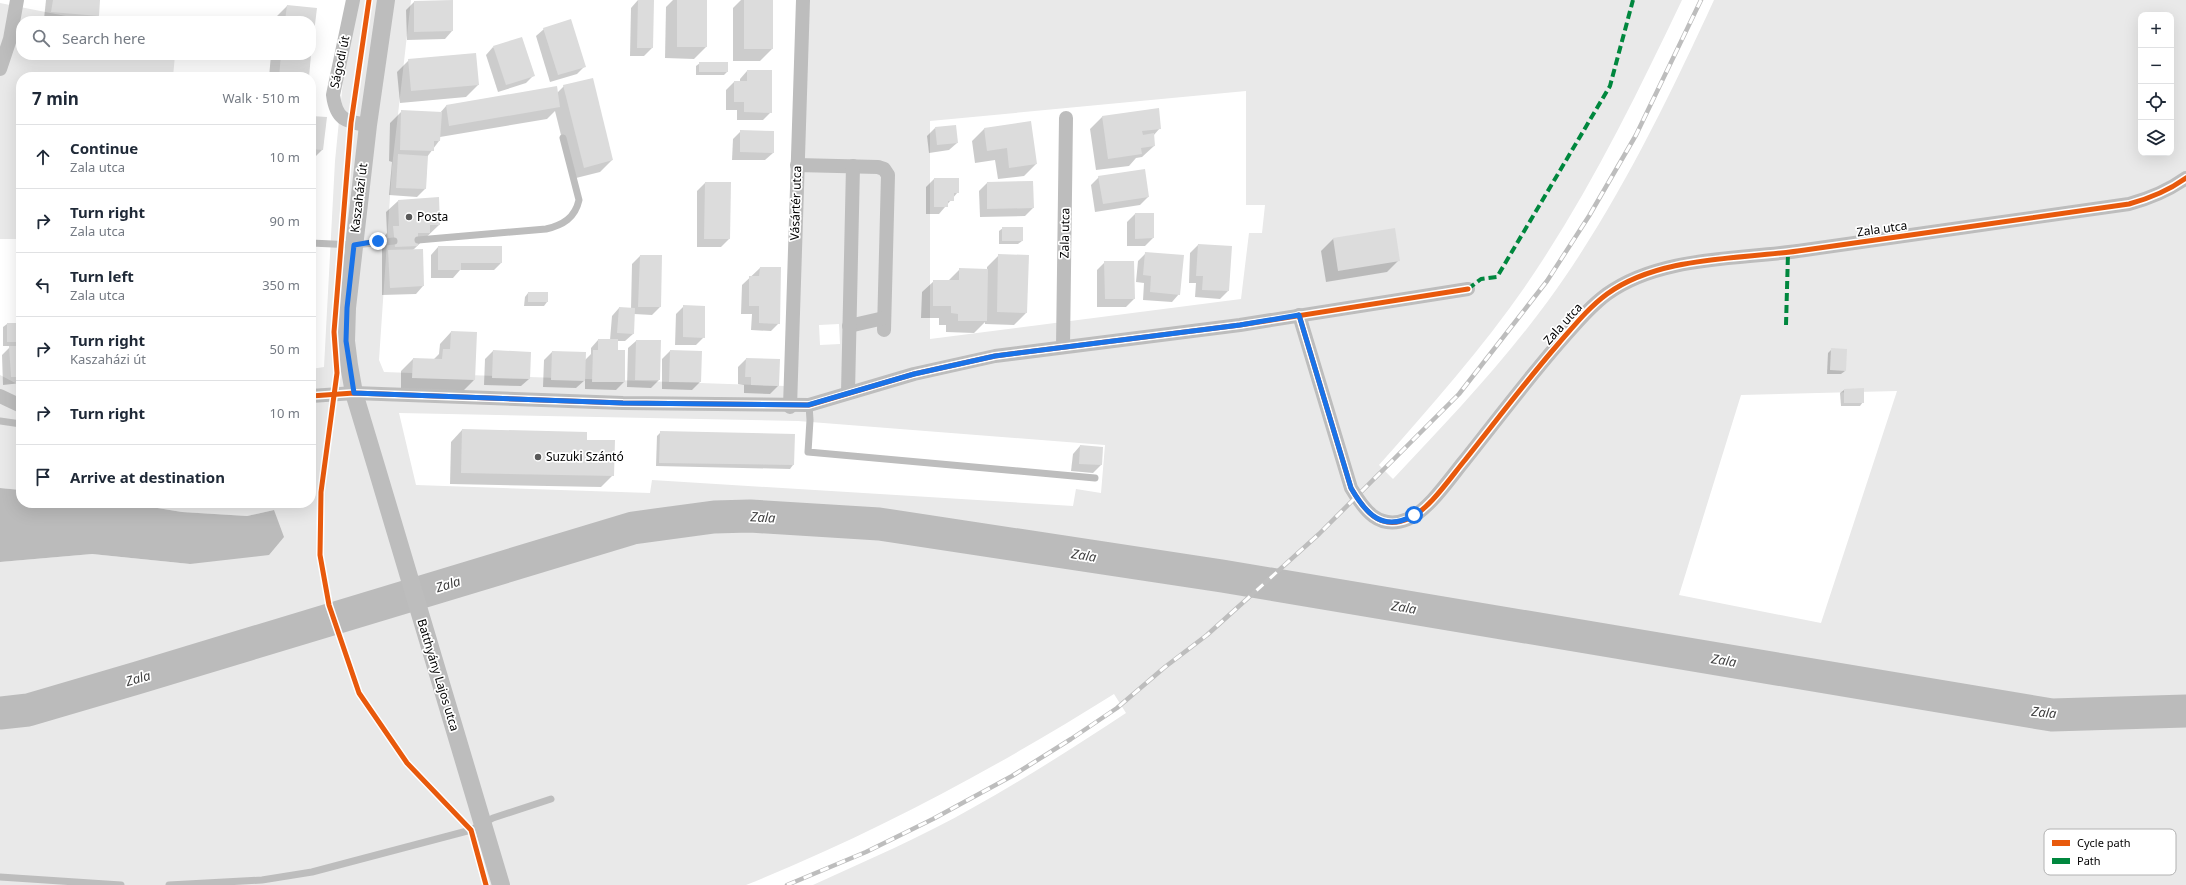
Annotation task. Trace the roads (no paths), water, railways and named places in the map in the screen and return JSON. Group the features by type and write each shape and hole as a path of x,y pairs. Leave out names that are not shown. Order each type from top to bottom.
{"street":[{"path":"0,69 10,39 17,0"},
{"name":"Ságodi út","path":"353,0 333,94 335,109 345,121 368,125"},
{"name":"Kaszaházi út","path":"376,466 354,393 346,341 347,308 368,125 386,0"},
{"name":"Vásártér utca","path":"790,407 796,165 804,0"},
{"name":"Zala utca","path":"1063,347 1066,118"},
{"path":"796,165 878,166 884,169 888,175 884,324 850,326"},
{"path":"848,394 853,166"},
{"name":"Zala utca","path":"1299,315 1351,488 1362,506 1375,518 1392,522 1400,521 1414,515 1441,490 1540,365 1588,310 1613,290 1633,278 1650,271 1679,265 1788,253 2129,204 2152,198 2170,189 2186,178"},
{"path":"316,396 354,393 790,407 808,405 914,374 995,356 1240,325 1468,289"},
{"path":"0,396 16,404"},
{"name":"Batthyány Lajos utca","path":"376,466 501,885"}],"lane":[{"path":"418,240 546,229 561,226 576,209 579,200 563,138"},
{"path":"316,243 354,245 394,241"},
{"path":"808,405 810,420 808,452 1095,478"},
{"path":"0,422 16,424"},
{"path":"169,885 262,880 312,872 471,830 483,823 551,799"},
{"path":"0,877 121,885"}],"waterway":[{"name":"Zala","path":"0,713 28,710 633,528 714,517 750,516 879,524 1222,576 2052,715 2186,711"}],"railway":[{"path":"787,885 866,852 933,819 1012,776 1071,739 1117,708 1165,667 1207,635 1319,534 1459,394 1547,281 1589,216 1636,135 1701,0"}],"place":[{"name":"Posta","path":"409,217"},
{"name":"Suzuki Szántó","path":"538,457"}]}
